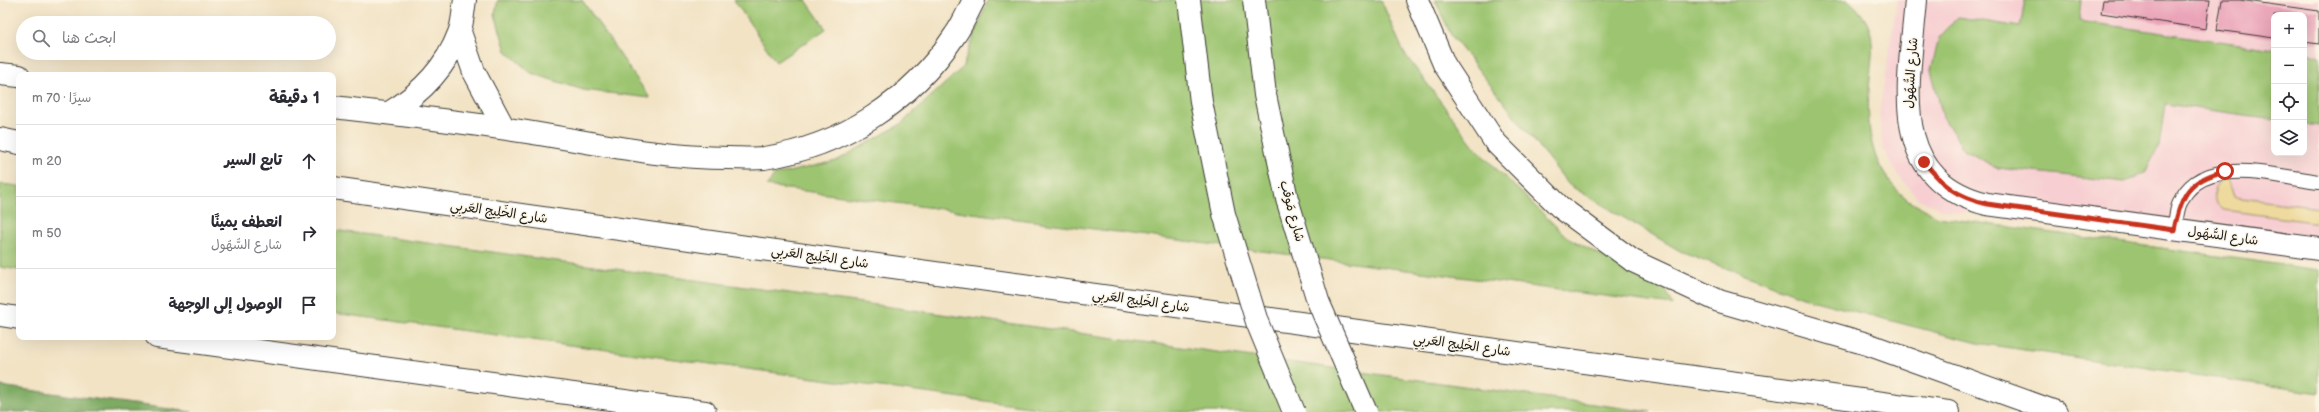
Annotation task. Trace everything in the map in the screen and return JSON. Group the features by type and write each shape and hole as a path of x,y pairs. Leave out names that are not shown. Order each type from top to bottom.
{"main road":[{"path":"389,113 408,101 425,86 440,68 460,32 465,0"},
{"path":"336,107 504,128 648,152 700,158 762,158 810,148 849,131 890,106 923,76 956,34 974,0"},
{"path":"1189,0 1201,102 1224,214 1258,322 1294,412"},
{"name":"شارع مَوقب","path":"1254,0 1265,94 1287,199 1318,301 1366,412"},
{"path":"1417,0 1444,64 1495,142 1560,207 1632,261 1718,300 1868,344 2056,412"},
{"name":"شارع السُّهُول","path":"1916,0 1907,109 1910,128 1924,162 1949,189 1965,198 1987,204 2319,250"},
{"path":"460,32 474,72 504,128"},
{"path":"0,74 16,76"},
{"path":"0,140 16,143"},
{"name":"شارع الخَلِيج العَربِي","path":"336,188 771,251 1948,412"},
{"path":"0,315 16,318"},
{"path":"179,340 705,412"}],"lane":[{"path":"2174,230 2179,205 2186,192 2197,182 2210,174 2225,171 2240,172 2319,182"}],"shaded area":[{"path":"1897,0 2319,0 2319,263 1944,210 1918,199 1897,174 1883,149 1879,113"}],"green space":[{"path":"498,0 582,0 650,98 583,90 531,73 506,51 495,14"},
{"path":"734,0 806,0 826,29 776,62"},
{"path":"988,0 1381,0 1404,53 1477,150 1567,237 1666,290 1673,305 766,186 775,175 836,161 901,124 962,68"},
{"path":"1435,0 1848,0 1857,8 1867,23 1870,29 1872,41 1868,111 1872,144 1884,173 1907,199 1938,217 2319,270 2319,393 1977,343 1811,300 1680,251 1569,185 1451,35"},
{"path":"2025,0 2081,0 2079,21 2271,49 2271,119 2165,104 2159,146 2145,173 2125,182 1998,168 1964,150 1943,117 1931,70 1939,38 1958,17 2020,27"},
{"path":"2307,54 2319,56 2319,126 2307,124"},
{"path":"0,184 16,186 16,270 0,267"},
{"path":"336,230 1651,412 1066,412 336,313"},
{"path":"0,386 192,412 0,412"}],"sand":[{"path":"2228,178 2234,197 2319,208 2319,223 2224,210 2216,202 2214,192 2218,183"}],"building":[{"path":"2103,0 2210,0 2206,29 2101,13"},
{"path":"2222,0 2239,0 2319,11 2319,44 2307,42 2307,12 2271,12 2271,38 2217,30"}],"route":[{"path":"1924,162 1949,189 1965,198 1987,204 2174,230 2179,205 2186,192 2197,182 2210,174 2225,171"}]}
